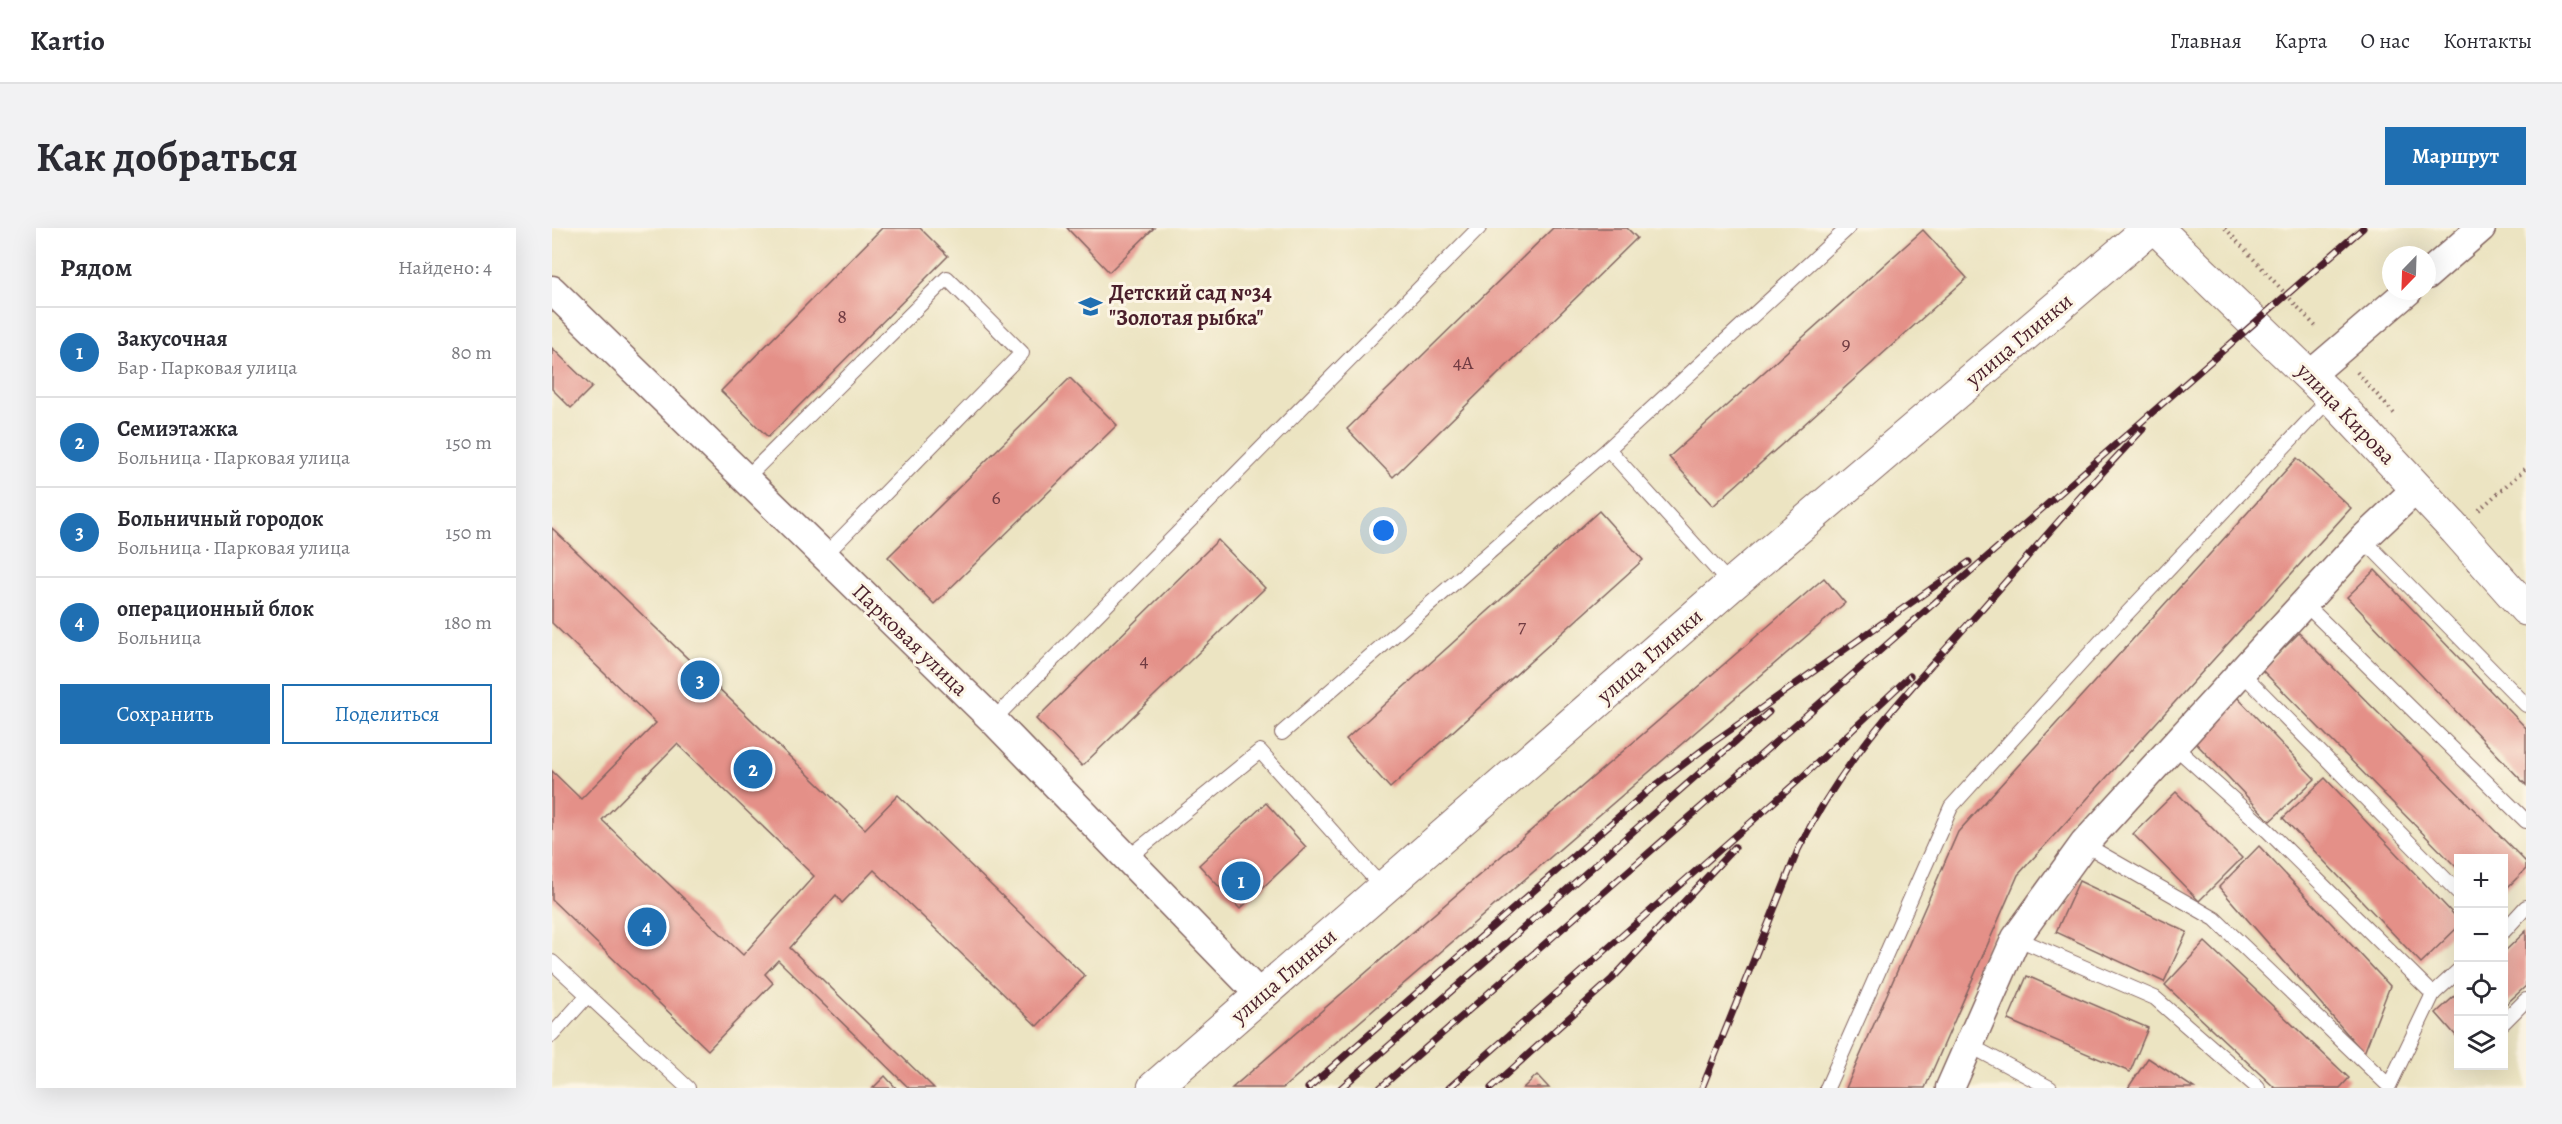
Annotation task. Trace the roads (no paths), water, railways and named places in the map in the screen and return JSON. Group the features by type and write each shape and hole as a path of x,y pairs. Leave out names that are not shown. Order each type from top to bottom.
{"street":[{"name":"улица Глинки","path":"1154,1088 1731,585 2150,228"},
{"name":"улица Кирова","path":"2156,228 2321,386 2456,530 2526,609"},
{"path":"2436,266 2481,228"},
{"name":"Парковая улица","path":"552,290 993,720 1261,996"},
{"path":"2321,386 2400,300"},
{"path":"1950,1088 2016,938 2084,844 2363,539 2417,488"}],"lane":[{"path":"993,720 1479,228"},
{"path":"1282,733 1608,449 1848,228"},
{"path":"745,479 947,278 1022,352 824,556"},
{"path":"1827,1088 1951,807 2102,640 2321,386"},
{"path":"1608,449 1731,585"},
{"path":"2363,539 2526,705"},
{"path":"2304,603 2526,821"},
{"path":"2241,672 2454,888"},
{"path":"2174,746 2268,831 2433,994"},
{"path":"1128,858 1260,751 1384,889"},
{"path":"2084,844 2215,919 2388,1087 2433,994 2454,976"},
{"path":"2508,927 2526,907"},
{"path":"2016,938 2155,998 2258,1088"},
{"path":"552,962 688,1088"},
{"path":"552,1035 588,996"},
{"path":"2508,1018 2526,1000"},
{"path":"1969,1045 2050,1088"}],"railway":[{"path":"1380,1088 2363,228"},
{"path":"1702,1088 1798,850 1836,784 1880,724 1904,696 2143,429"},
{"path":"1308,1088 1648,791 1709,745 1969,562"},
{"path":"1449,1088 1799,780 1910,676"},
{"path":"1341,1088 1769,712"},
{"path":"1491,1088 1612,979 1735,847"}],"place":[{"name":"Детский сад №34 \"Золотая рыбка\"","path":"1091,306"},
{"name":"Больничный городок","path":"700,680"},
{"name":"Семиэтажка","path":"753,769"},
{"name":"Закусочная","path":"1241,881"},
{"name":"операционный блок","path":"647,927"}]}
